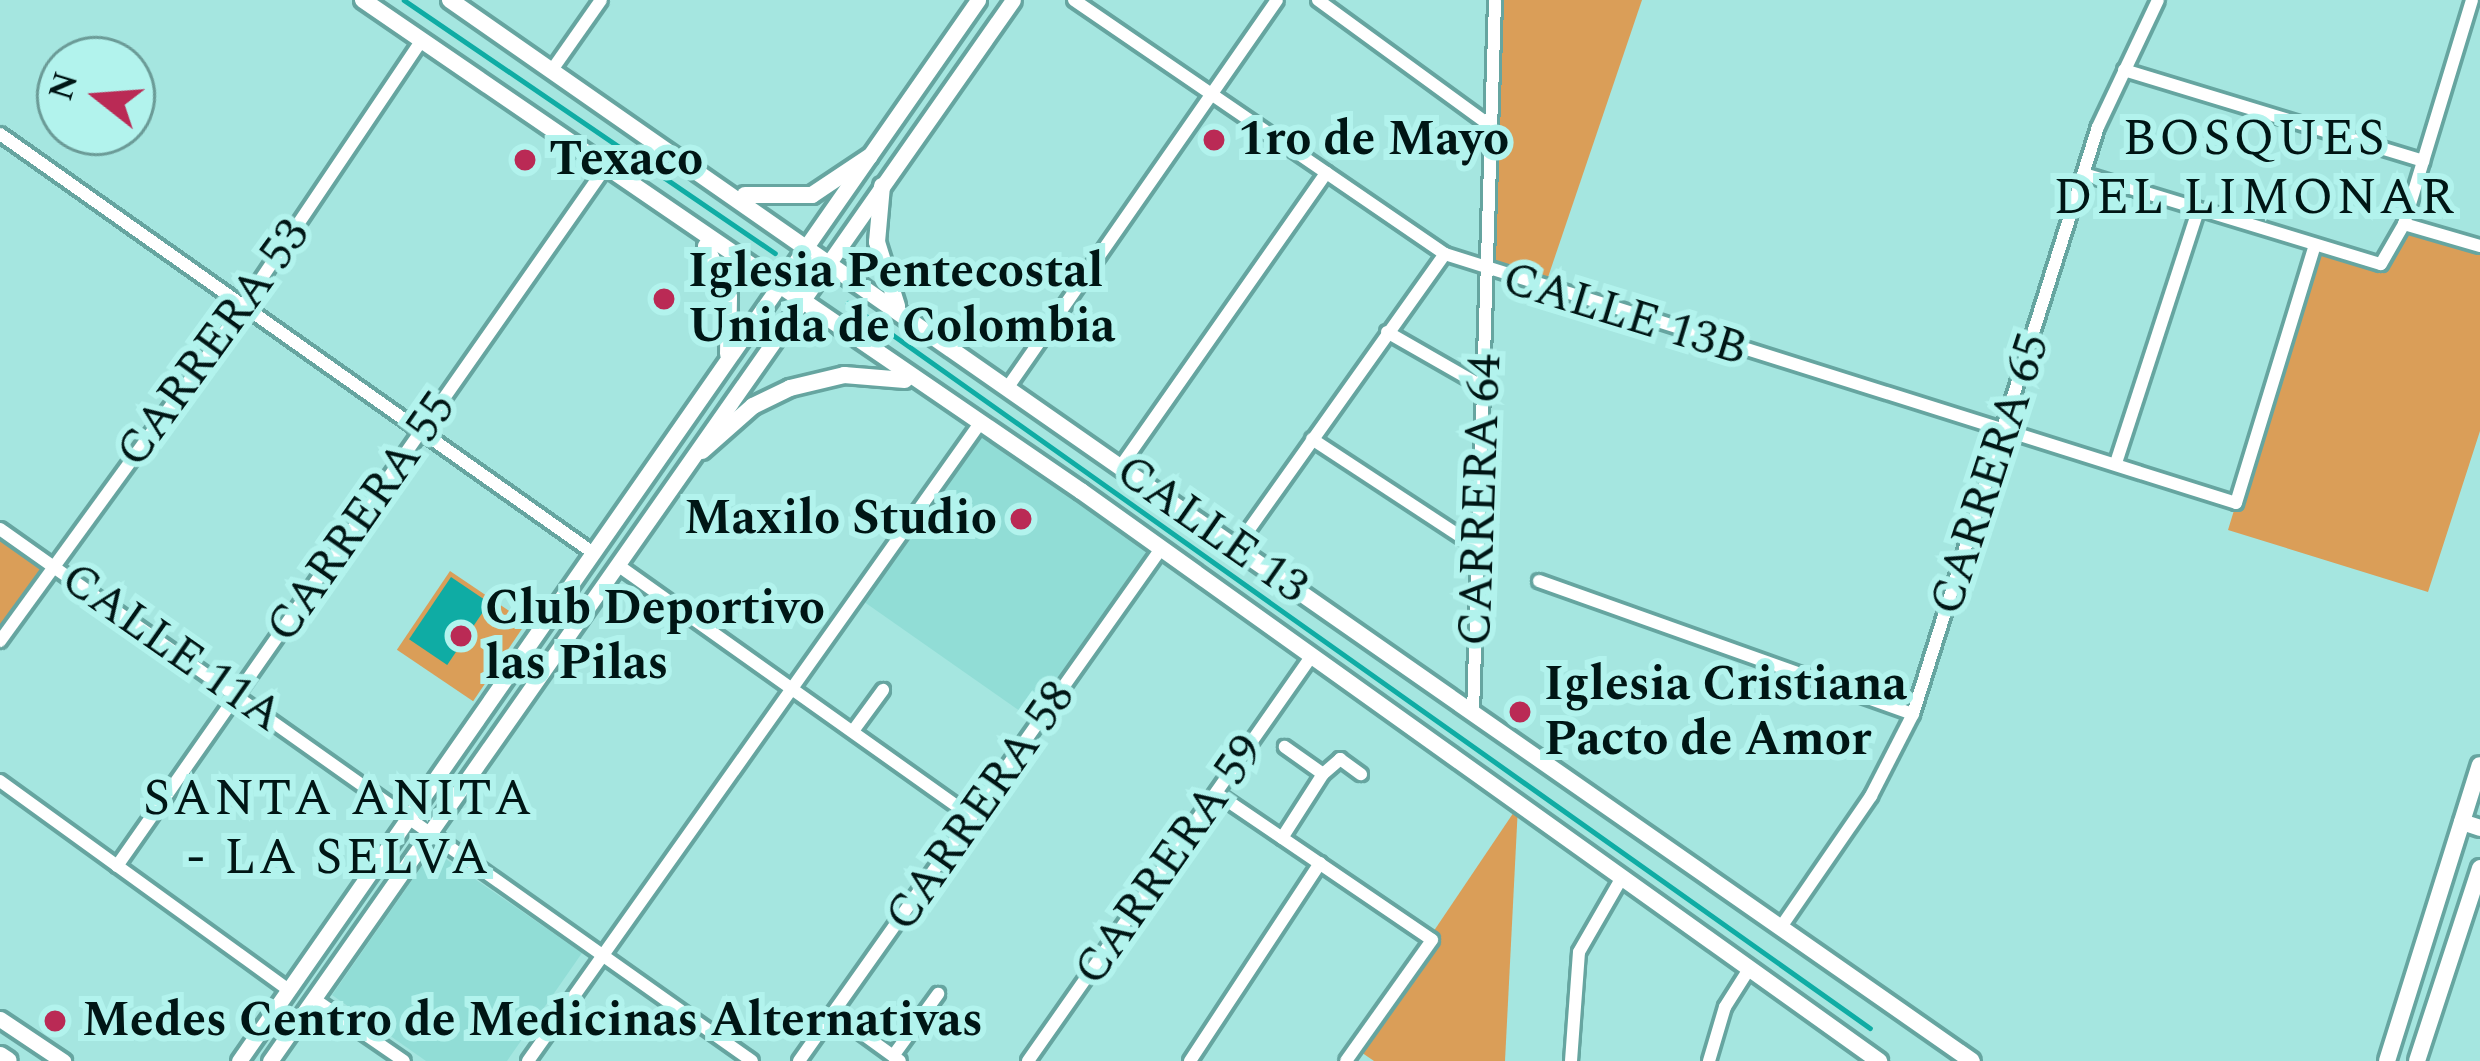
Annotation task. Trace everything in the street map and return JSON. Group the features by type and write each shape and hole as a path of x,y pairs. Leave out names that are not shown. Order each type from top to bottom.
{"main road":[{"name":"CALLE 13","path":"363,0 693,232 980,422 1879,1061"},
{"name":"CALLE 13","path":"450,0 719,182 1972,1061"},
{"path":"719,182 755,197 800,198 832,186 868,157"},
{"path":"882,187 877,242 898,307"},
{"path":"693,232 725,282 728,354"},
{"path":"702,452 753,406 804,383 858,375 916,382"},
{"path":"2386,1061 2471,825 2480,765"},
{"path":"2417,1061 2480,868"},
{"path":"0,1056 8,1061"}],"street":[{"path":"552,70 601,0"},
{"path":"239,1061 978,0"},
{"path":"274,1056 702,452 1013,0"},
{"name":"CALLE 13B","path":"1074,0 1444,254 1486,272 2236,502 2314,248"},
{"path":"1009,387 1276,0"},
{"path":"1318,0 1491,126"},
{"name":"CARRERA 64","path":"1473,713 1495,0"},
{"name":"CARRERA 65","path":"1781,927 1871,796 1913,714 2084,174 2158,0"},
{"path":"2084,174 2370,265 2390,256 2404,224 2472,0"},
{"name":"CARRERA 53","path":"0,641 243,306 421,41"},
{"path":"2125,70 2425,161"},
{"path":"0,134 592,553"},
{"name":"CARRERA 55","path":"117,866 605,168"},
{"path":"1121,466 1326,173"},
{"path":"2116,464 2198,211"},
{"path":"2404,224 2480,246"},
{"path":"1238,545 1444,254"},
{"path":"1387,332 1483,387"},
{"path":"528,1061 980,422"},
{"path":"1312,439 1478,548"},
{"name":"CALLE 11A","path":"0,529 53,562 752,1061"},
{"name":"CARRERA 58","path":"799,1061 1160,550"},
{"path":"619,566 972,818"},
{"path":"1539,581 1913,714"},
{"name":"CARRERA 59","path":"1028,1061 1310,659"},
{"path":"853,731 884,690"},
{"path":"1285,748 1323,774"},
{"path":"1282,838 1323,774 1340,759 1361,775"},
{"path":"0,782 289,990"},
{"path":"1216,793 1432,940 1346,1061"},
{"path":"1190,1061 1319,863"},
{"path":"1571,1061 1579,952 1621,879"},
{"path":"1709,1061 1725,1007 1749,969"},
{"path":"835,1014 897,1058 938,994"},
{"path":"314,998 404,1061"},
{"path":"227,1061 270,1017"},
{"path":"0,1018 63,1061"}],"shaded area":[{"path":"1495,0 1642,0 1544,289 1486,271"},
{"path":"2404,224 2480,246 2480,431 2428,592 2228,530 2314,248 2381,264"},
{"path":"980,423 1160,549 1038,724 858,597"},
{"path":"0,529 53,563 0,641"},
{"name":"Club Deportivo las Pilas","path":"450,571 526,622 473,701 397,650"},
{"path":"451,577 489,603 447,665 409,639"},
{"path":"1518,806 1505,1061 1374,1061 1355,1048"},
{"path":"433,850 582,953 507,1061 426,1061 332,995"}],"waterway":[{"path":"404,0 775,253"},
{"path":"848,303 1870,1028"}],"place":[{"name":"1ro de Mayo","path":"1214,140"},
{"name":"Texaco","path":"525,160"},
{"name":"Iglesia Pentecostal Unida de Colombia","path":"664,299"},
{"name":"Maxilo Studio","path":"1021,519"},
{"name":"Club Deportivo las Pilas","path":"461,636"},
{"name":"Iglesia Cristiana Pacto de Amor","path":"1520,712"},
{"name":"Medes Centro de Medicinas Alternativas","path":"55,1021"}],"district":[{"name":"BOSQUES DEL LIMONAR","path":"2255,169"},
{"name":"SANTA ANITA - LA SELVA","path":"339,829"}]}
